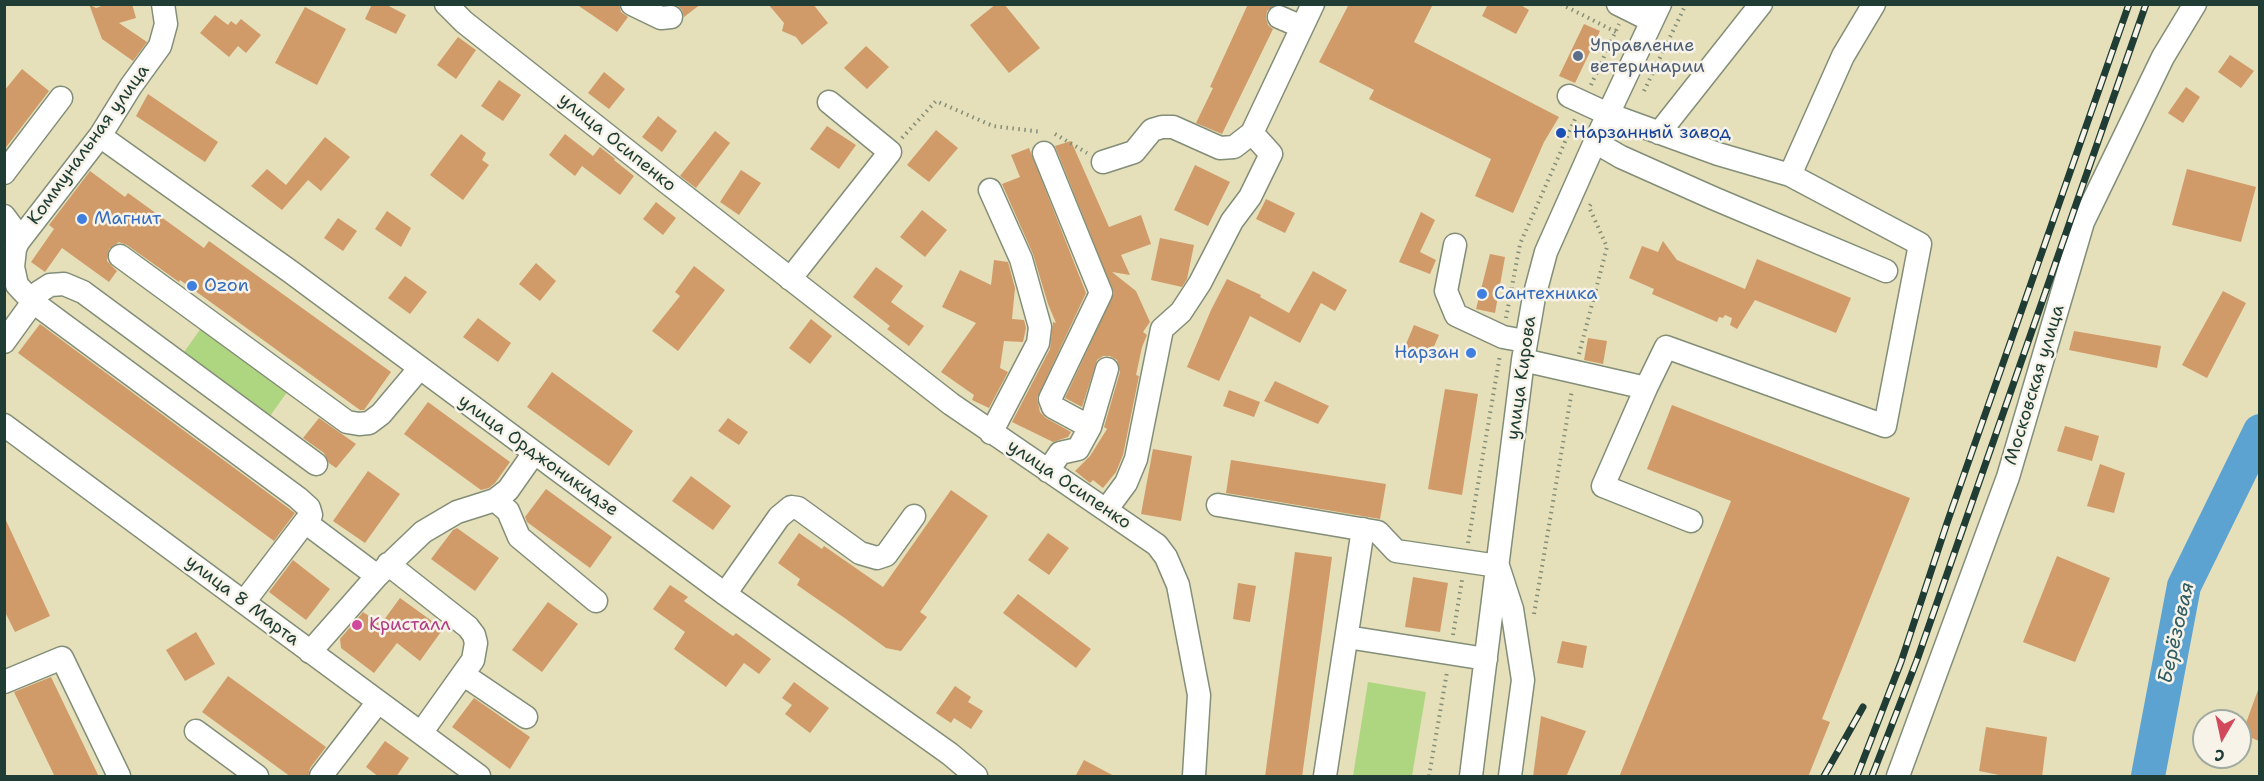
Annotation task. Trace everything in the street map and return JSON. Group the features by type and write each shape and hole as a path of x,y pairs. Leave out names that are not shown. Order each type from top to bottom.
{"street":[{"name":"Коммунальная улица","path":"163,4 166,24 160,45 100,136 18,242 13,267 17,285 33,302 298,498 309,508 311,515 305,522"},
{"name":"улица Осипенко","path":"446,4 464,22 951,405 1157,545 1166,557 1178,585 1199,695 1194,777"},
{"path":"632,4 661,18 671,17"},
{"path":"1103,162 1134,152 1152,130 1162,127 1173,127 1220,148 1234,147 1252,133 1313,4"},
{"path":"1618,4 1656,13"},
{"path":"1659,133 1761,4"},
{"path":"1790,175 1843,56 1874,4"},
{"name":"Московская улица","path":"1898,777 2008,477 2083,222 2163,57 2197,6"},
{"name":"улица Кирова","path":"1471,777 1524,350 1546,252 1595,142 1618,118 1656,13"},
{"path":"1279,17 1302,27"},
{"path":"1569,96 1659,133 1718,154 1790,175 1920,244 1885,426 1666,347 1603,486 1691,521"},
{"path":"4,172 61,98"},
{"path":"790,279 890,152 829,102"},
{"path":"1106,510 1126,483 1136,459 1162,329 1181,312 1200,283 1232,221 1250,198 1271,154 1252,133"},
{"name":"улица Орджоникидзе","path":"100,136 291,272 725,594 950,754 976,777"},
{"path":"1595,142 1703,193 1886,271"},
{"path":"1044,153 1101,293 1050,399 1053,407 1090,427"},
{"path":"990,190 1021,259 1040,327 1038,343 991,433"},
{"path":"4,216 13,228 18,242"},
{"path":"1455,245 1446,291 1456,315 1503,337 1524,350 1575,371 1646,388"},
{"path":"120,256 347,422 369,423 381,414 419,369"},
{"path":"4,342 39,292 50,285 64,284 83,292 316,464"},
{"path":"1048,471 1060,453 1077,449 1090,427 1107,369"},
{"name":"улица 8 Марта","path":"4,425 479,777"},
{"path":"310,652 382,570 423,532 457,512 495,500 508,490 534,453"},
{"path":"495,500 508,511 519,537 596,601"},
{"path":"1218,505 1378,532 1396,551 1498,566 1512,609 1523,680 1510,777"},
{"path":"725,594 779,517 791,507 798,508 860,553 877,558 886,555 914,516"},
{"path":"244,602 305,522 468,627 474,635 476,651 464,675 421,733"},
{"path":"1325,777 1363,529"},
{"path":"1347,637 1486,659"},
{"path":"4,682 63,658 119,777"},
{"path":"464,675 526,717"},
{"path":"321,777 378,702"},
{"path":"196,731 257,777"}],"path":[{"path":"1561,4 1616,32"},
{"path":"1618,118 1684,5"},
{"path":"890,152 936,101 993,126 1054,134 1103,162"},
{"path":"1533,621 1575,371 1607,247 1589,207 1593,199"}],"green space":[{"path":"204,324 290,388 270,416 263,416 182,355"},
{"path":"1368,682 1426,692 1412,776 1353,776"}],"building":[{"path":"89,4 96,8 107,4 132,4 136,18 119,23 147,42 133,61 102,39"},
{"path":"372,4 385,4 406,15 396,34 365,19"},
{"path":"576,4 619,4 621,12 628,17 617,32"},
{"path":"676,4 701,4 684,17 682,10"},
{"path":"768,4 813,4 828,23 802,45 796,37 782,31 784,23"},
{"path":"996,4 1004,4 1040,48 1009,73 970,25"},
{"path":"1248,4 1275,4 1267,11 1266,18 1268,25 1273,29 1222,134 1196,123"},
{"path":"1349,4 1433,4 1414,42 1559,117 1544,142 1513,213 1475,196 1491,159 1369,99 1374,90 1319,62"},
{"path":"1488,4 1519,4 1529,10 1516,34 1482,16"},
{"path":"305,7 346,29 317,85 275,63"},
{"path":"215,15 228,25 231,21 236,25 241,19 261,35 246,53 238,46 229,57 200,33"},
{"path":"1584,24 1600,31 1575,83 1559,76"},
{"path":"458,37 476,50 456,79 437,65"},
{"path":"866,46 889,67 867,89 844,68"},
{"path":"2230,55 2254,71 2241,88 2218,72"},
{"path":"22,69 49,91 4,150 4,91"},
{"path":"604,72 625,89 609,109 588,93"},
{"path":"499,80 521,95 503,121 481,106"},
{"path":"2186,87 2200,97 2183,123 2168,113"},
{"path":"148,94 218,142 205,162 136,116"},
{"path":"658,116 677,131 662,152 642,137"},
{"path":"827,126 856,145 839,169 810,149"},
{"path":"936,130 958,148 929,182 907,165"},
{"path":"715,131 730,143 696,188 680,176"},
{"path":"461,134 486,153 482,160 489,165 463,200 430,175"},
{"path":"565,134 593,156 600,147 634,176 620,195 582,166 575,176 549,155"},
{"path":"325,137 350,157 321,191 308,180 282,210 251,186 267,169 286,185"},
{"path":"1071,141 1109,227 1141,215 1151,244 1121,255 1130,275 1112,272 1136,291 1150,322 1143,332 1147,335 1136,375 1139,376 1123,455 1116,472 1103,488 1093,480 1090,483 1075,471 1090,456 1107,429 1104,427 1120,372 1117,360 1110,356 1103,356 1097,360 1082,407 1065,398 1114,293 1055,146"},
{"path":"1029,148 1086,293 1037,398 1040,412 1046,418 1071,432 1068,437 1053,442 1012,422 1050,349 1053,322 1056,323 1033,254 1002,184 1020,177 1011,155"},
{"path":"1195,165 1230,182 1208,226 1174,210"},
{"path":"2187,169 2256,187 2241,242 2172,225"},
{"path":"741,170 761,183 739,215 720,202"},
{"path":"90,171 125,197 128,193 204,248 209,241 391,372 364,410 360,410 180,280 179,282 127,245 119,242 109,249 107,261 117,271 109,282 62,248 45,272 31,262 54,229 49,225"},
{"path":"1266,199 1295,213 1285,233 1256,219"},
{"path":"656,202 676,218 663,235 643,219"},
{"path":"922,210 947,230 925,257 900,237"},
{"path":"387,211 411,228 401,247 375,229"},
{"path":"1421,212 1435,220 1420,252 1436,260 1430,274 1399,262"},
{"path":"338,218 357,231 343,251 324,238"},
{"path":"1160,238 1194,245 1187,279 1182,287 1151,280"},
{"path":"1663,241 1677,260 1745,289 1757,259 1851,298 1836,333 1755,300 1737,329 1730,325 1732,318 1725,315 1723,318 1719,317 1717,322 1652,294 1654,289 1629,278 1642,246 1658,252"},
{"path":"1490,254 1505,257 1495,313 1476,309"},
{"path":"994,260 1008,262 1015,288 1012,319 1024,320 1026,328 1023,342 1004,341 1000,368 1008,372 989,408 972,400 974,395 941,372 976,323 942,307 960,270 991,285"},
{"path":"536,263 556,281 540,301 519,284"},
{"path":"694,266 725,290 678,351 652,331 680,296 675,292"},
{"path":"876,267 903,286 891,302 924,326 909,346 887,329 890,326 853,297"},
{"path":"1313,271 1347,290 1335,311 1321,303 1300,343 1250,316 1219,381 1187,367 1227,279 1261,295 1260,297 1289,313"},
{"path":"405,276 427,292 410,314 388,298"},
{"path":"2223,291 2246,303 2207,378 2182,365"},
{"path":"478,318 511,343 498,362 463,337"},
{"path":"811,319 832,336 810,364 789,348"},
{"path":"40,324 295,513 274,541 18,353"},
{"path":"1414,325 1439,335 1428,360 1404,349"},
{"path":"2074,331 2161,346 2157,368 2069,350"},
{"path":"1588,338 1607,341 1603,364 1584,360"},
{"path":"552,372 633,431 609,466 527,407"},
{"path":"1275,381 1329,406 1318,424 1264,401"},
{"path":"1445,389 1478,394 1462,495 1428,489"},
{"path":"1229,390 1260,402 1254,417 1223,406"},
{"path":"428,402 510,462 489,488 481,490 404,434"},
{"path":"1672,405 1910,498 1822,719 1830,722 1808,777 1619,777 1731,501 1647,469"},
{"path":"319,418 356,444 336,468 329,463 324,453 303,438"},
{"path":"728,418 748,432 739,445 718,431"},
{"path":"2065,426 2099,436 2092,461 2057,451"},
{"path":"1153,449 1192,456 1181,521 1141,514"},
{"path":"1231,460 1386,484 1380,519 1226,493"},
{"path":"2100,464 2125,473 2114,513 2087,506"},
{"path":"368,471 400,494 365,543 333,521"},
{"path":"691,476 731,506 713,530 672,501"},
{"path":"546,489 612,537 590,568 527,522 525,517"},
{"path":"951,490 988,516 920,612 927,617 901,651 886,648 797,585 800,579 778,563 799,533 822,549 824,546 883,587"},
{"path":"4,516 50,616 15,632 4,610"},
{"path":"457,528 499,558 475,591 431,559"},
{"path":"1048,533 1069,548 1049,575 1028,560"},
{"path":"1295,552 1332,557 1302,777 1265,777"},
{"path":"2057,556 2110,578 2075,662 2023,642"},
{"path":"293,560 330,589 306,620 269,592"},
{"path":"1413,577 1448,583 1440,632 1405,627"},
{"path":"1238,583 1256,586 1250,622 1233,619"},
{"path":"670,585 688,597 684,601 733,636 736,633 771,659 759,674 744,663 726,687 674,649 685,632 653,609"},
{"path":"1018,594 1091,649 1076,668 1003,613"},
{"path":"400,598 443,629 420,661 397,643 374,673 341,648 340,639 363,612 381,624"},
{"path":"548,602 578,624 542,672 512,650"},
{"path":"196,632 215,664 185,681 166,650"},
{"path":"1562,641 1587,646 1583,668 1557,663"},
{"path":"228,676 326,747 310,768 308,777 291,777 202,712"},
{"path":"51,677 99,777 55,777 14,692"},
{"path":"794,682 829,708 810,733 785,714 792,705 782,698"},
{"path":"955,686 971,697 968,702 983,711 971,729 954,718 951,723 936,713"},
{"path":"2259,690 2259,741 2252,738 2251,709"},
{"path":"474,698 530,737 510,769 452,727"},
{"path":"1541,716 1586,731 1566,777 1533,777"},
{"path":"1986,727 2047,737 2042,777 2009,777 1979,771"},
{"path":"385,741 409,758 396,777 379,777 366,767"},
{"path":"1084,760 1116,777 1075,777"}],"waterway":[{"name":"Берёзовая","path":"2148,776 2184,586 2260,431"}],"railway":[{"path":"1857,776 1901,662 1947,523 2129,4"},
{"path":"1872,776 1917,660 2146,4"},
{"path":"1824,776 1863,707"}],"place":[{"name":"Управление ветеринарии","path":"1578,56"},
{"name":"Нарзанный завод","path":"1561,133"},
{"name":"Магнит","path":"82,219"},
{"name":"Ozon","path":"192,286"},
{"name":"Сантехника","path":"1482,294"},
{"name":"Нарзан","path":"1471,353"},
{"name":"Кристалл","path":"357,625"}]}
